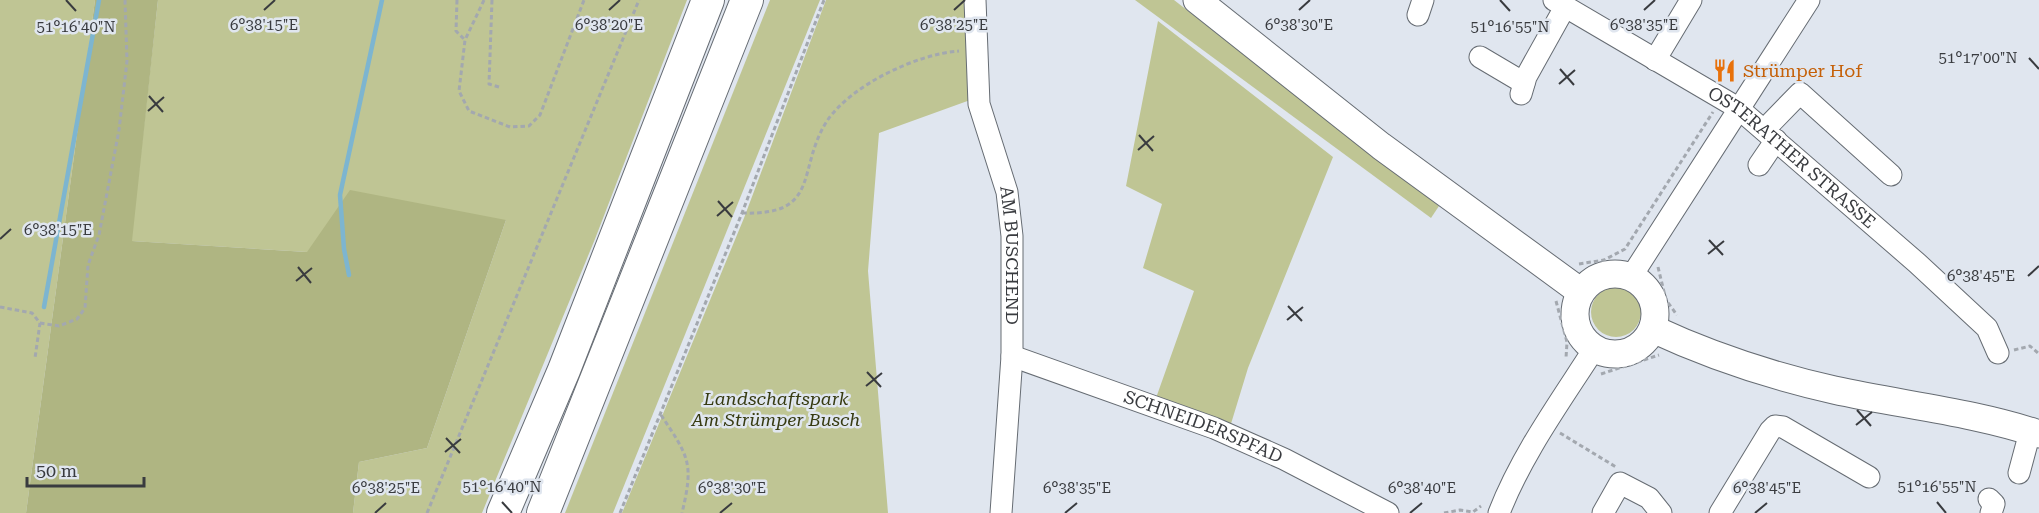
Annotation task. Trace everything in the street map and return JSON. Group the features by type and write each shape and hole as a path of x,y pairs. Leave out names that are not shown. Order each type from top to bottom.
{"highway":[{"path":"503,513 564,370 708,0"},
{"path":"543,513 747,0"}],"main road":[{"path":"1197,0 1382,146 1572,286 1575,317 1584,340 1594,349 1608,354 1624,354 1646,341 1653,329 1656,317 1650,293 1631,277 1617,274 1603,276 1591,282 1572,286"},
{"path":"1653,329 1764,373 2035,433"}],"street":[{"name":"AM BUSCHEND","path":"975,0 979,104 1008,203 1012,236 1012,356 1001,513"},
{"path":"1655,60 1691,0"},
{"path":"1631,277 1730,103 1809,0"},
{"path":"1480,57 1523,88 1559,3"},
{"name":"OSTERATHER STRASSE","path":"1559,3 1730,103 1917,263 1987,328 1998,352"},
{"path":"1759,165 1770,135 1800,93 1892,175"},
{"path":"1499,513 1509,486 1594,349"},
{"name":"SCHNEIDERSPFAD","path":"1012,356 1214,428 1284,459 1388,513"},
{"path":"1720,513 1775,426 1783,427 1869,477"},
{"path":"2019,474 2035,433"},
{"path":"1603,513 1620,483 1650,498 1661,513"},
{"path":"1480,512 1509,486"}],"path":[{"path":"0,307 32,313 40,323 59,326 77,319 85,308 88,265 99,234 119,130 127,61 125,0"},
{"path":"457,0 456,31 465,40"},
{"path":"484,0 465,40 459,91 469,111 510,127 529,126 540,115 584,0"},
{"path":"492,0 489,84 499,87"},
{"path":"427,513 639,0"},
{"path":"620,513 742,213 824,0"},
{"path":"742,213 768,214 786,207 798,196 808,173 816,141 829,119 856,93 899,68 925,57 976,50"},
{"path":"1567,355 1567,342 1554,297 1572,286 1573,262 1592,263 1611,257 1625,249 1730,103"},
{"path":"35,358 40,323"},
{"path":"1998,352 2030,346 2039,354"},
{"path":"661,415 686,457 690,479 682,513"},
{"path":"1558,432 1616,466 1620,483"}],"green space":[{"path":"0,0 95,0 26,513 0,513"},
{"path":"95,0 158,0 132,241 307,252 350,190 506,220 427,448 359,462 353,513 26,513"},
{"path":"158,0 687,0 595,239 482,513 353,513 359,462 427,448 506,220 307,252 131,241"},
{"path":"770,0 820,0 613,513 565,513"},
{"name":"Landschaftspark Am Strümper Busch","path":"826,0 971,0 973,99 879,133 868,271 888,513 622,513 744,218"},
{"path":"1135,0 1174,0 1439,206 1431,218"},
{"path":"1158,21 1333,157 1248,368 1230,427 1156,398 1194,291 1143,268 1162,204 1126,186"},
{"path":"1616,287 1625,289 1636,298 1641,312 1639,321 1630,332 1616,337 1607,335 1596,326 1591,312 1593,303 1602,292"}],"waterway":[{"path":"44,307 99,0"},
{"path":"349,275 344,249 340,195 382,0"}],"place":[{"name":"Strümper Hof","path":"1725,71"}]}
